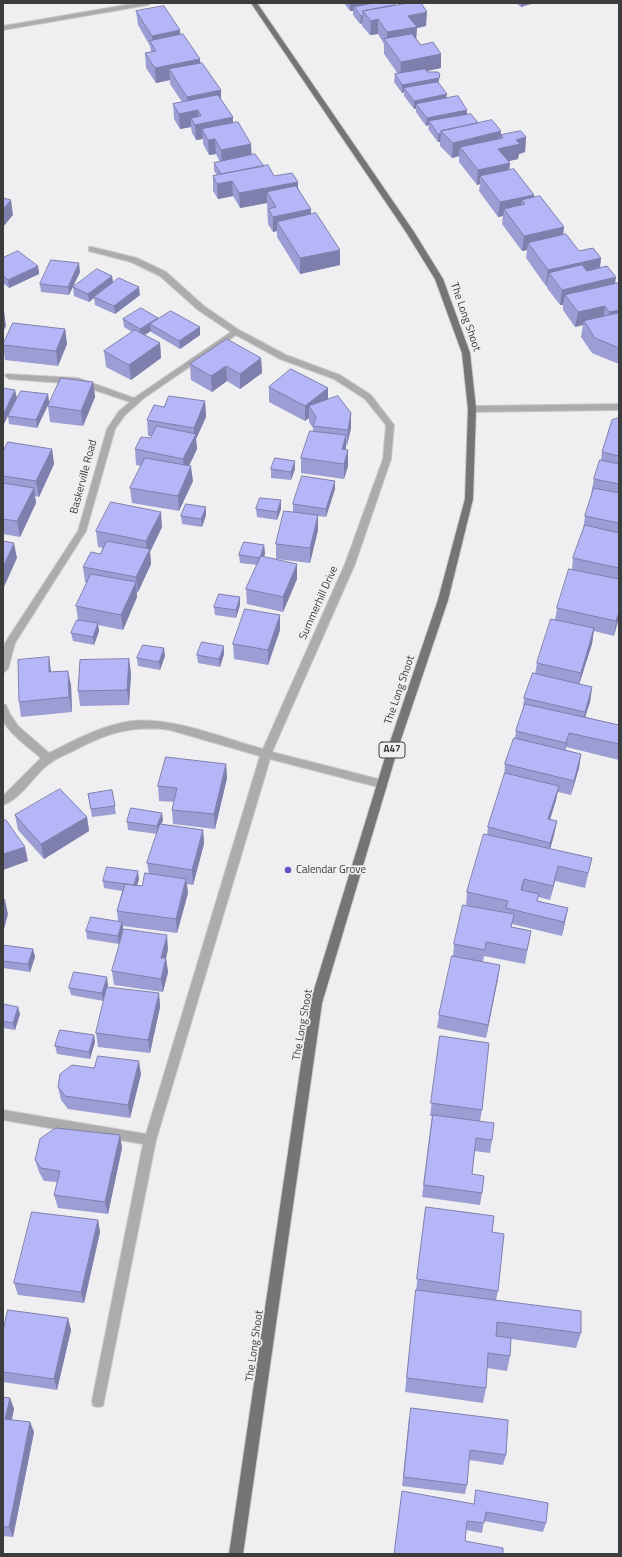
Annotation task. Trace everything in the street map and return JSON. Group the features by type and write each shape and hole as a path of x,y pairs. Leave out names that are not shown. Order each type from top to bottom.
{"main road":[{"name":"The Long Shoot","path":"236,1554 316,1004 382,784 443,600 469,499 472,409 466,353 439,279 410,232 254,3"}],"street":[{"path":"3,28 148,3"},
{"path":"92,249 134,260 163,274 201,308 236,332"},
{"name":"Summerhill Drive","path":"98,1401 150,1140 266,754 350,564 386,459 390,425 368,397 337,377 283,356 236,332"},
{"name":"Baskerville Road","path":"3,669 10,643 82,531 111,429 122,413 136,401 236,332"},
{"path":"9,376 78,381 136,401"},
{"path":"472,409 619,407"},
{"path":"3,708 4,714 24,737 48,758"},
{"path":"3,801 11,797 48,758 101,732 136,724 170,726 266,754 382,784"},
{"path":"4,1115 150,1140"}],"building":[{"path":"374,3 393,3 395,5 363,11 363,16 361,16 354,7"},
{"path":"409,3 421,3 427,12 408,16 417,27 387,32 378,19 371,21 363,11"},
{"path":"164,6 180,30 152,36 136,11"},
{"path":"183,34 200,59 155,68 145,53 156,51 150,41"},
{"path":"412,34 421,45 433,42 441,54 401,62 384,39"},
{"path":"202,63 221,90 187,97 169,69"},
{"path":"425,69 427,72 438,72 440,74 439,78 402,85 395,74"},
{"path":"438,82 447,94 414,101 404,88"},
{"path":"218,95 233,117 195,125 191,118 201,116 198,110 179,114 173,104"},
{"path":"458,96 467,110 427,118 416,104"},
{"path":"471,114 478,123 441,131 441,134 438,134 429,121"},
{"path":"492,120 501,131 453,143 441,131"},
{"path":"238,122 251,144 221,150 215,139 208,140 202,129"},
{"path":"521,131 526,137 516,140 520,144 498,149 510,163 478,170 460,147 503,138 501,135"},
{"path":"255,154 264,166 221,174 214,163"},
{"path":"268,165 274,176 292,173 298,182 239,193 232,181 217,184 213,176"},
{"path":"514,169 534,195 500,202 480,176"},
{"path":"296,186 311,209 273,217 268,209 276,207 267,192"},
{"path":"540,196 564,227 524,236 504,209 525,204 522,200"},
{"path":"3,198 11,200 3,209"},
{"path":"316,213 340,250 300,258 277,222"},
{"path":"566,234 579,251 593,248 601,258 548,270 528,243"},
{"path":"18,251 38,266 8,280 3,276 3,258"},
{"path":"51,260 79,263 68,287 40,284"},
{"path":"582,265 587,271 607,266 616,277 562,290 549,273"},
{"path":"97,269 112,276 88,294 73,287"},
{"path":"119,278 139,287 114,306 94,297"},
{"path":"619,283 619,310 609,312 605,306 578,312 565,295"},
{"path":"141,308 158,318 140,329 123,319"},
{"path":"171,311 200,327 179,341 150,324"},
{"path":"619,313 619,348 595,338 584,321"},
{"path":"13,323 65,329 56,351 3,345"},
{"path":"135,330 160,343 129,365 104,351"},
{"path":"227,339 261,358 240,374 226,366 211,376 190,364"},
{"path":"291,369 328,388 305,406 269,387"},
{"path":"61,378 93,382 81,411 48,406"},
{"path":"3,388 15,390 3,415"},
{"path":"21,391 48,394 36,420 8,416"},
{"path":"169,396 205,401 194,428 147,420 154,405 164,407"},
{"path":"338,396 351,413 348,430 313,426 316,417 309,406"},
{"path":"619,418 619,456 602,452 612,420"},
{"path":"157,426 196,434 183,459 135,449 141,437 150,438"},
{"path":"310,431 346,435 342,449 348,450 344,464 301,458"},
{"path":"8,442 52,449 36,481 3,476 3,452"},
{"path":"145,458 191,466 178,496 130,488"},
{"path":"275,458 295,461 291,472 271,469"},
{"path":"600,460 619,464 619,484 594,479"},
{"path":"302,476 335,481 326,509 293,504"},
{"path":"3,483 34,488 17,521 3,519"},
{"path":"594,488 619,493 619,523 585,516"},
{"path":"260,498 281,500 277,512 256,509"},
{"path":"111,502 161,512 146,541 96,531"},
{"path":"186,504 206,507 201,519 181,516"},
{"path":"284,511 318,515 310,548 276,544"},
{"path":"585,525 619,533 619,568 573,558"},
{"path":"3,541 14,543 3,567"},
{"path":"107,541 150,549 136,577 83,567 91,552 100,554"},
{"path":"244,542 264,545 260,558 239,555"},
{"path":"261,556 297,564 283,597 246,589"},
{"path":"569,569 619,579 619,612 616,621 557,608"},
{"path":"91,574 136,582 121,615 76,606"},
{"path":"219,594 240,597 236,610 214,607"},
{"path":"245,609 280,615 268,650 233,644"},
{"path":"551,619 594,628 581,673 537,663"},
{"path":"77,620 98,623 93,637 71,633"},
{"path":"202,642 224,646 219,659 197,655"},
{"path":"143,645 164,648 159,662 137,658"},
{"path":"49,657 49,672 68,671 69,697 19,702 18,660"},
{"path":"129,659 127,690 78,691 80,660"},
{"path":"533,673 592,687 585,712 524,698"},
{"path":"525,704 619,725 619,744 569,733 566,743 516,731"},
{"path":"514,738 581,754 574,781 505,764"},
{"path":"166,757 226,764 214,814 172,810 177,788 158,786"},
{"path":"505,773 559,786 548,819 557,821 550,843 488,827"},
{"path":"60,789 87,817 41,844 15,815"},
{"path":"112,790 115,806 91,809 88,794"},
{"path":"131,808 162,813 157,826 127,822"},
{"path":"6,820 25,847 3,854 3,821"},
{"path":"160,824 203,830 192,870 147,863"},
{"path":"484,834 592,858 588,873 558,866 553,886 524,879 521,890 539,894 537,901 568,908 564,922 506,908 508,901 467,892"},
{"path":"107,867 138,871 134,885 103,881"},
{"path":"145,873 186,879 176,919 117,911 125,884 142,886"},
{"path":"463,905 514,914 511,927 531,931 527,950 486,942 485,950 454,944"},
{"path":"91,917 122,922 118,936 86,931"},
{"path":"124,929 167,935 161,958 166,958 161,979 112,971"},
{"path":"3,945 33,949 28,964 3,961"},
{"path":"452,956 500,965 488,1025 439,1015"},
{"path":"74,972 107,977 102,993 69,988"},
{"path":"107,987 159,993 148,1040 96,1033"},
{"path":"3,1004 18,1007 13,1023 3,1021"},
{"path":"60,1030 94,1035 89,1052 55,1046"},
{"path":"440,1036 489,1043 482,1110 431,1103"},
{"path":"98,1056 139,1061 128,1105 65,1096 58,1087 60,1074 72,1065 94,1068"},
{"path":"433,1115 494,1123 492,1140 476,1138 472,1174 484,1176 482,1193 424,1185"},
{"path":"56,1128 120,1135 105,1202 54,1195 60,1171 41,1168 35,1160 40,1139"},
{"path":"426,1207 494,1216 492,1232 504,1234 498,1291 417,1279"},
{"path":"32,1212 98,1220 81,1292 14,1283"},
{"path":"416,1290 581,1311 581,1333 497,1322 496,1336 511,1338 510,1356 488,1353 486,1388 407,1378"},
{"path":"8,1310 68,1318 54,1379 3,1372 3,1331"},
{"path":"3,1397 10,1398 5,1419 30,1422 9,1527 3,1527"},
{"path":"411,1408 508,1420 506,1455 470,1450 467,1485 404,1477"},
{"path":"476,1490 548,1503 546,1523 486,1512 484,1523 467,1521 465,1541 503,1548 503,1554 394,1554 402,1491 474,1504"}],"place":[{"name":"Calendar Grove","path":"288,870"}]}
